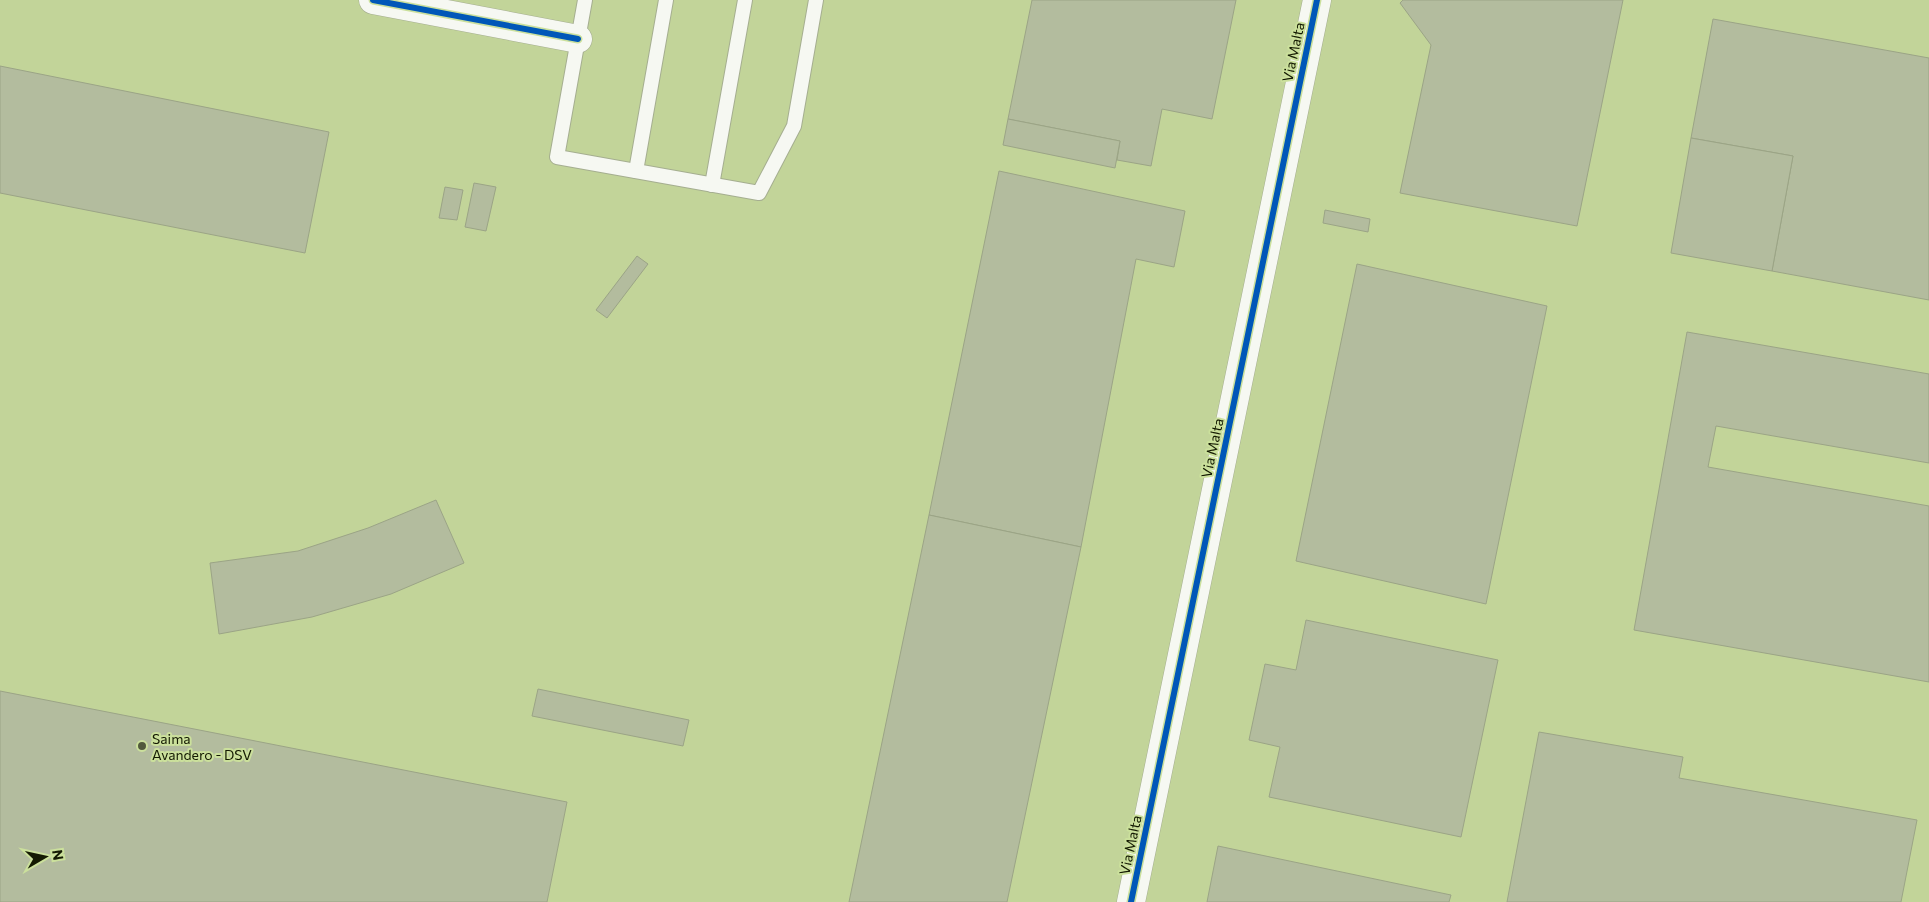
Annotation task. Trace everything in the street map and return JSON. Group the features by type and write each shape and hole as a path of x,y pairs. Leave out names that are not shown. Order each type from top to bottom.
{"street":[{"path":"373,0 578,40"},
{"name":"Via Malta","path":"1131,902 1316,0"}],"lane":[{"path":"585,0 558,157 759,193 794,126 816,0"},
{"path":"636,172 666,0"},
{"path":"712,185 745,0"}],"shaded area":[{"path":"0,0 1929,0 1929,902 0,902"}],"building":[{"path":"1032,0 1236,0 1212,119 1162,109 1151,166 1117,160 1120,141 1008,119"},
{"path":"1403,0 1623,0 1577,226 1400,193 1431,45 1400,3"},
{"path":"1713,19 1929,58 1929,300 1772,271 1793,156 1691,138"},
{"path":"0,66 329,132 305,253 0,193"},
{"path":"1008,119 1120,141 1115,168 1003,145"},
{"path":"1691,138 1793,156 1772,271 1671,253"},
{"path":"999,171 1185,211 1174,267 1136,259 1081,547 929,515"},
{"path":"474,183 496,187 486,231 465,227"},
{"path":"445,187 463,190 457,220 439,218"},
{"path":"1325,210 1370,219 1368,232 1323,223"},
{"path":"637,256 648,264 607,318 596,310"},
{"path":"1357,264 1547,306 1486,604 1296,561"},
{"path":"1687,332 1929,374 1929,463 1716,426 1708,467 1929,506 1929,682 1634,630"},
{"path":"436,500 464,563 391,594 312,617 219,634 210,563 298,551 368,528"},
{"path":"929,515 1081,547 1007,902 849,902"},
{"path":"1306,620 1498,660 1461,837 1269,797 1280,747 1249,740 1265,664 1296,670"},
{"path":"538,689 689,720 683,746 532,716"},
{"name":"Saima Avandero - DSV","path":"0,691 567,802 547,902 0,902"},
{"path":"1539,732 1683,757 1679,778 1917,820 1901,902 1507,902"},
{"path":"1218,846 1451,895 1449,902 1207,902"}],"cycle path":[{"path":"373,0 578,39"},
{"path":"1131,902 1317,0"}],"place":[{"name":"Saima Avandero - DSV","path":"142,746"}]}
